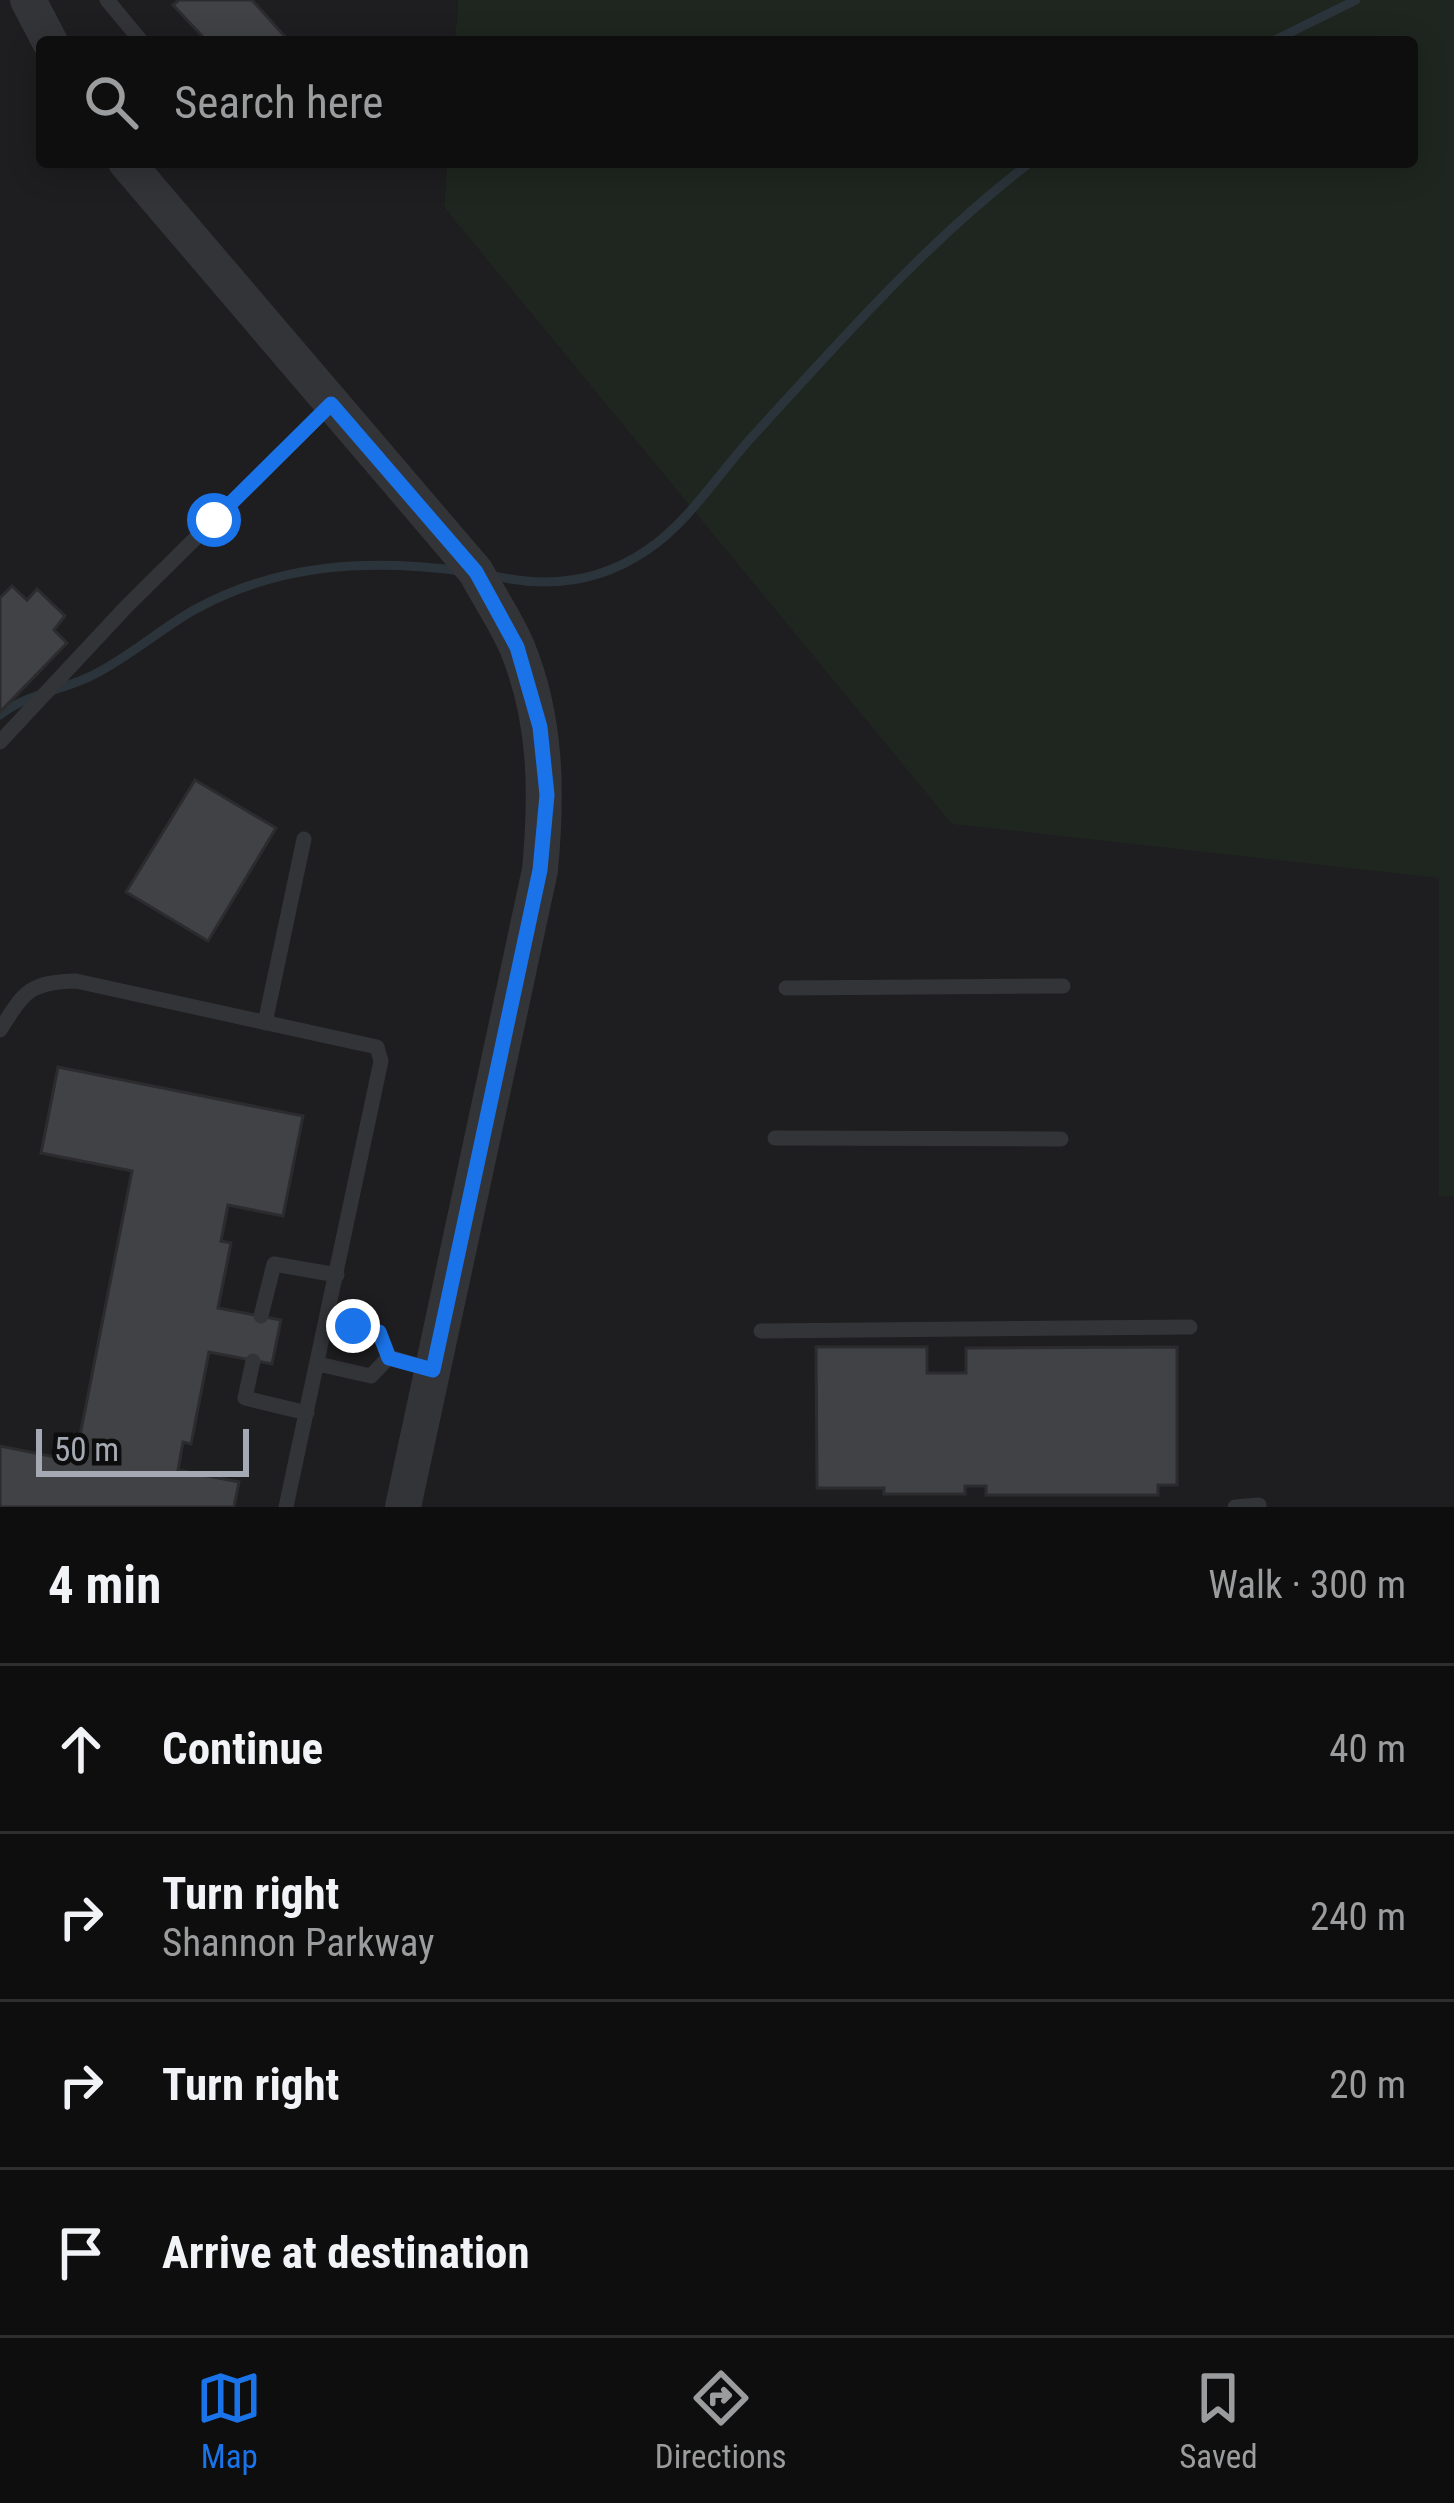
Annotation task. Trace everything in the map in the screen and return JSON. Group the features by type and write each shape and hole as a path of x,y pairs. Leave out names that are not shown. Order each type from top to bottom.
{"street":[{"path":"29,2 47,36"},
{"path":"131,168 476,572 517,647 540,727 547,795 540,870 403,1507"}],"lane":[{"path":"107,0 137,36"},
{"path":"0,742 126,607 331,404"},
{"path":"265,1023 304,839"},
{"path":"0,1030 21,996 41,982 76,980 376,1047 381,1060 286,1507"},
{"path":"786,988 1063,986"},
{"path":"775,1138 1061,1139"},
{"path":"262,1316 274,1264 337,1275"},
{"path":"328,1319 379,1332 389,1358"},
{"path":"760,1331 1190,1328"},
{"path":"389,1358 433,1370"},
{"path":"318,1364 370,1376 389,1358"},
{"path":"253,1361 245,1398 307,1413"},
{"path":"1235,1507 1259,1505"}],"shaded area":[{"path":"0,0 458,0 455,36 36,36 36,168 447,168 444,208 1439,878 1439,1195 1454,1197 1454,1507 0,1507"},
{"path":"458,0 1454,0 1454,1197 1439,1196 1439,878 952,824 444,207 447,168 1418,168 1418,36 455,36"}],"building":[{"path":"179,0 252,0 285,36 202,36 173,5"},
{"path":"12,586 27,600 37,589 65,616 54,630 67,643 0,712 0,598"},
{"path":"195,780 276,828 208,941 126,892"},
{"path":"58,1067 303,1116 283,1216 228,1205 221,1241 231,1243 218,1308 281,1320 272,1364 209,1352 191,1444 183,1442 178,1470 239,1482 234,1507 0,1507 0,1446 75,1461 132,1171 41,1153"},
{"path":"816,1347 927,1347 927,1373 966,1373 966,1348 1177,1347 1177,1485 1158,1485 1158,1495 986,1495 986,1486 965,1486 965,1494 817,1488"}],"waterway":[{"path":"1283,36 1356,0"},
{"path":"491,575 532,582 572,580 610,570 662,539 886,293 1023,168"},
{"path":"0,715 21,702 93,675 194,610 259,582 359,566 463,571"}],"route":[{"path":"214,520 331,404 476,572 517,647 540,727 547,795 540,870 433,1370 389,1358 379,1332 353,1326"}]}
